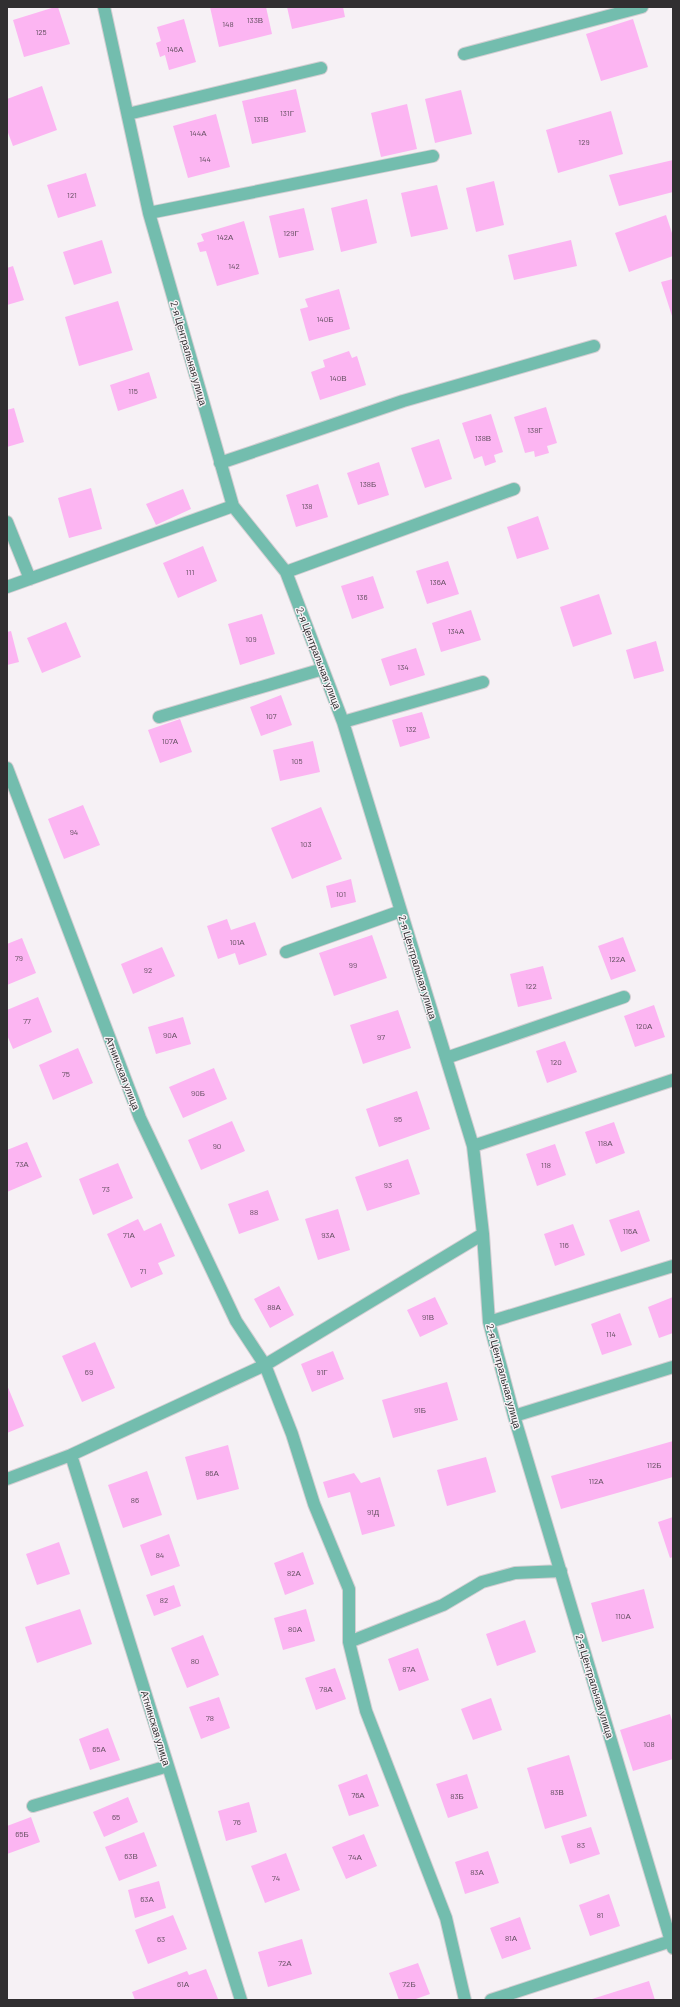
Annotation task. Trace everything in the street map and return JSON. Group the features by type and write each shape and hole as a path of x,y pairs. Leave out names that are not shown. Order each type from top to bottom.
{"street":[{"name":"2-я Центральная улица","path":"104,7 149,213 233,506 286,572 343,722 473,1146 483,1234 489,1322 514,1416 672,1945"},
{"path":"464,54 642,7"},
{"path":"128,114 321,68"},
{"path":"149,213 433,156"},
{"path":"220,463 403,401 594,346"},
{"path":"286,572 514,489"},
{"path":"7,588 233,506"},
{"path":"7,522 30,579"},
{"path":"159,717 323,669"},
{"path":"343,722 483,682"},
{"name":"Атнинская улица","path":"7,768 140,1118 236,1321 265,1365 292,1434 314,1504 349,1589 348,1642"},
{"path":"286,952 401,911"},
{"path":"446,1058 624,997"},
{"path":"473,1146 673,1080"},
{"path":"7,1479 71,1455 265,1365 483,1234"},
{"path":"489,1322 673,1266"},
{"path":"514,1416 673,1367"},
{"name":"Атнинская улица","path":"71,1455 241,2000"},
{"path":"465,2000 446,1918 366,1711 348,1642 443,1605 482,1582 515,1573 561,1571"},
{"path":"33,1806 168,1766"},
{"path":"491,2000 672,1945"}],"building":[{"path":"58,7 70,44 24,57 13,20"},
{"path":"210,7 266,7 272,34 219,47"},
{"path":"287,7 343,7 345,17 292,29"},
{"path":"184,19 196,62 169,70 165,55 160,57 156,43 161,41 157,27"},
{"path":"633,19 648,67 601,81 586,34"},
{"path":"42,86 57,130 13,146 7,130 7,99"},
{"path":"296,89 306,132 252,144 242,101"},
{"path":"461,90 472,134 435,143 425,99"},
{"path":"407,104 417,149 381,157 371,113"},
{"path":"611,111 623,154 558,173 546,130"},
{"path":"216,114 230,167 188,178 173,126"},
{"path":"673,160 673,192 619,206 609,175"},
{"path":"86,173 96,206 58,218 47,185"},
{"path":"494,181 504,225 476,232 466,188"},
{"path":"437,185 448,229 411,237 401,193"},
{"path":"367,199 377,243 341,252 331,208"},
{"path":"304,208 314,250 279,258 269,216"},
{"path":"666,215 673,236 673,256 629,272 615,233"},
{"path":"244,221 259,274 217,286 206,251 200,252 197,243 204,241 201,234"},
{"path":"102,240 112,273 74,285 63,252"},
{"path":"571,240 577,266 514,280 508,255"},
{"path":"13,266 24,300 7,305 7,268"},
{"path":"673,279 673,319 661,282"},
{"path":"339,289 350,329 309,341 300,309 308,307 305,299"},
{"path":"118,301 133,350 79,366 65,317"},
{"path":"349,351 352,358 357,356 366,385 320,400 311,372 325,367 323,360"},
{"path":"149,372 157,398 118,411 110,385"},
{"path":"546,407 557,443 547,446 549,453 535,457 534,451 525,453 514,417"},
{"path":"14,408 24,442 7,447 7,410"},
{"path":"491,414 503,452 494,455 496,462 485,466 482,456 474,459 462,423"},
{"path":"439,439 452,479 425,488 411,448"},
{"path":"379,462 389,495 358,505 347,473"},
{"path":"318,484 328,517 296,527 286,495"},
{"path":"91,488 102,529 69,538 58,498"},
{"path":"183,489 191,509 156,525 146,504"},
{"path":"538,516 549,549 517,559 507,527"},
{"path":"203,546 217,581 178,598 163,563"},
{"path":"448,561 459,594 427,604 416,571"},
{"path":"373,576 384,608 352,619 341,586"},
{"path":"599,594 612,634 573,647 560,607"},
{"path":"471,610 481,640 441,652 432,623"},
{"path":"262,614 275,654 240,665 228,624"},
{"path":"66,622 81,657 42,673 27,638"},
{"path":"11,631 19,662 7,665 7,632"},
{"path":"656,641 664,671 634,679 626,650"},
{"path":"416,648 425,675 390,686 381,659"},
{"path":"281,695 292,725 261,736 250,707"},
{"path":"422,712 430,738 400,747 392,720"},
{"path":"180,719 192,752 160,763 148,730"},
{"path":"313,741 320,772 280,781 273,750"},
{"path":"83,805 100,845 64,859 48,819"},
{"path":"321,807 342,859 292,879 271,828"},
{"path":"351,879 356,902 331,908 326,886"},
{"path":"227,919 231,930 255,922 267,955 239,965 235,953 218,959 207,926"},
{"path":"372,935 387,978 334,996 319,953"},
{"path":"623,937 636,971 611,980 598,946"},
{"path":"22,938 36,973 7,985 7,944"},
{"path":"162,947 175,976 133,994 121,964"},
{"path":"543,966 552,999 518,1007 510,974"},
{"path":"38,997 52,1032 13,1049 7,1035 7,1010"},
{"path":"654,1005 665,1037 635,1047 624,1016"},
{"path":"398,1010 411,1048 363,1064 350,1025"},
{"path":"183,1017 191,1044 156,1054 148,1027"},
{"path":"565,1041 577,1072 547,1083 536,1051"},
{"path":"78,1048 93,1083 53,1100 39,1065"},
{"path":"214,1068 227,1099 183,1118 169,1087"},
{"path":"417,1091 430,1129 379,1147 366,1109"},
{"path":"232,1121 245,1151 201,1170 188,1140"},
{"path":"614,1122 625,1153 596,1164 585,1132"},
{"path":"27,1142 42,1177 7,1192 7,1150"},
{"path":"555,1144 566,1175 537,1186 526,1154"},
{"path":"408,1159 420,1194 367,1211 355,1177"},
{"path":"118,1163 133,1198 93,1215 79,1179"},
{"path":"268,1190 279,1220 239,1234 228,1204"},
{"path":"338,1209 350,1250 318,1260 305,1219"},
{"path":"639,1210 650,1241 621,1252 609,1220"},
{"path":"138,1219 144,1231 161,1223 175,1256 158,1263 163,1274 131,1288 107,1234"},
{"path":"573,1224 585,1255 555,1266 544,1234"},
{"path":"279,1286 294,1315 270,1328 254,1299"},
{"path":"435,1297 448,1324 420,1337 407,1310"},
{"path":"673,1297 673,1333 659,1338 648,1307"},
{"path":"620,1313 632,1345 602,1355 591,1324"},
{"path":"95,1342 115,1388 82,1402 62,1356"},
{"path":"333,1351 344,1379 312,1392 301,1364"},
{"path":"447,1382 458,1420 393,1438 382,1400"},
{"path":"7,1385 24,1426 7,1433"},
{"path":"673,1441 673,1477 561,1509 551,1476"},
{"path":"228,1445 239,1489 197,1500 185,1457"},
{"path":"486,1457 496,1492 447,1506 437,1470"},
{"path":"147,1471 162,1515 123,1528 108,1485"},
{"path":"354,1473 361,1483 380,1477 395,1526 362,1535 350,1492 328,1498 323,1482"},
{"path":"673,1517 673,1557 670,1558 658,1522"},
{"path":"169,1534 180,1566 151,1576 140,1545"},
{"path":"59,1542 70,1574 37,1585 26,1554"},
{"path":"303,1552 314,1584 285,1595 274,1563"},
{"path":"174,1585 181,1606 154,1616 146,1595"},
{"path":"644,1589 654,1628 602,1642 591,1603"},
{"path":"80,1609 92,1644 37,1663 25,1627"},
{"path":"306,1609 315,1641 283,1650 274,1618"},
{"path":"525,1620 536,1652 497,1666 486,1634"},
{"path":"203,1635 219,1675 187,1688 171,1648"},
{"path":"418,1648 429,1680 399,1691 388,1659"},
{"path":"335,1668 346,1699 316,1710 305,1678"},
{"path":"219,1697 230,1728 201,1739 189,1707"},
{"path":"491,1698 502,1730 473,1740 461,1709"},
{"path":"670,1714 673,1724 673,1759 633,1771 620,1730"},
{"path":"108,1728 120,1760 90,1770 79,1739"},
{"path":"569,1755 587,1816 545,1829 527,1768"},
{"path":"367,1774 379,1806 349,1816 338,1785"},
{"path":"467,1774 478,1808 448,1818 436,1784"},
{"path":"128,1797 138,1822 104,1837 93,1812"},
{"path":"249,1802 257,1832 226,1841 218,1811"},
{"path":"31,1817 40,1842 7,1854 7,1826"},
{"path":"591,1827 600,1854 570,1864 561,1836"},
{"path":"144,1832 157,1866 119,1881 105,1847"},
{"path":"364,1834 377,1866 346,1879 332,1847"},
{"path":"488,1851 499,1883 465,1894 455,1862"},
{"path":"286,1853 300,1890 265,1903 251,1866"},
{"path":"159,1881 166,1908 135,1918 128,1890"},
{"path":"609,1894 620,1926 590,1936 579,1905"},
{"path":"173,1915 187,1949 148,1964 135,1930"},
{"path":"520,1917 531,1949 502,1959 490,1928"},
{"path":"302,1939 312,1974 268,1987 258,1952"},
{"path":"418,1963 430,1994 413,2000 399,2000 389,1973"},
{"path":"206,1969 218,1999 216,2000 135,2000 132,1992 187,1971 189,1975"},
{"path":"649,1981 655,2000 592,2000 592,1999"}]}
